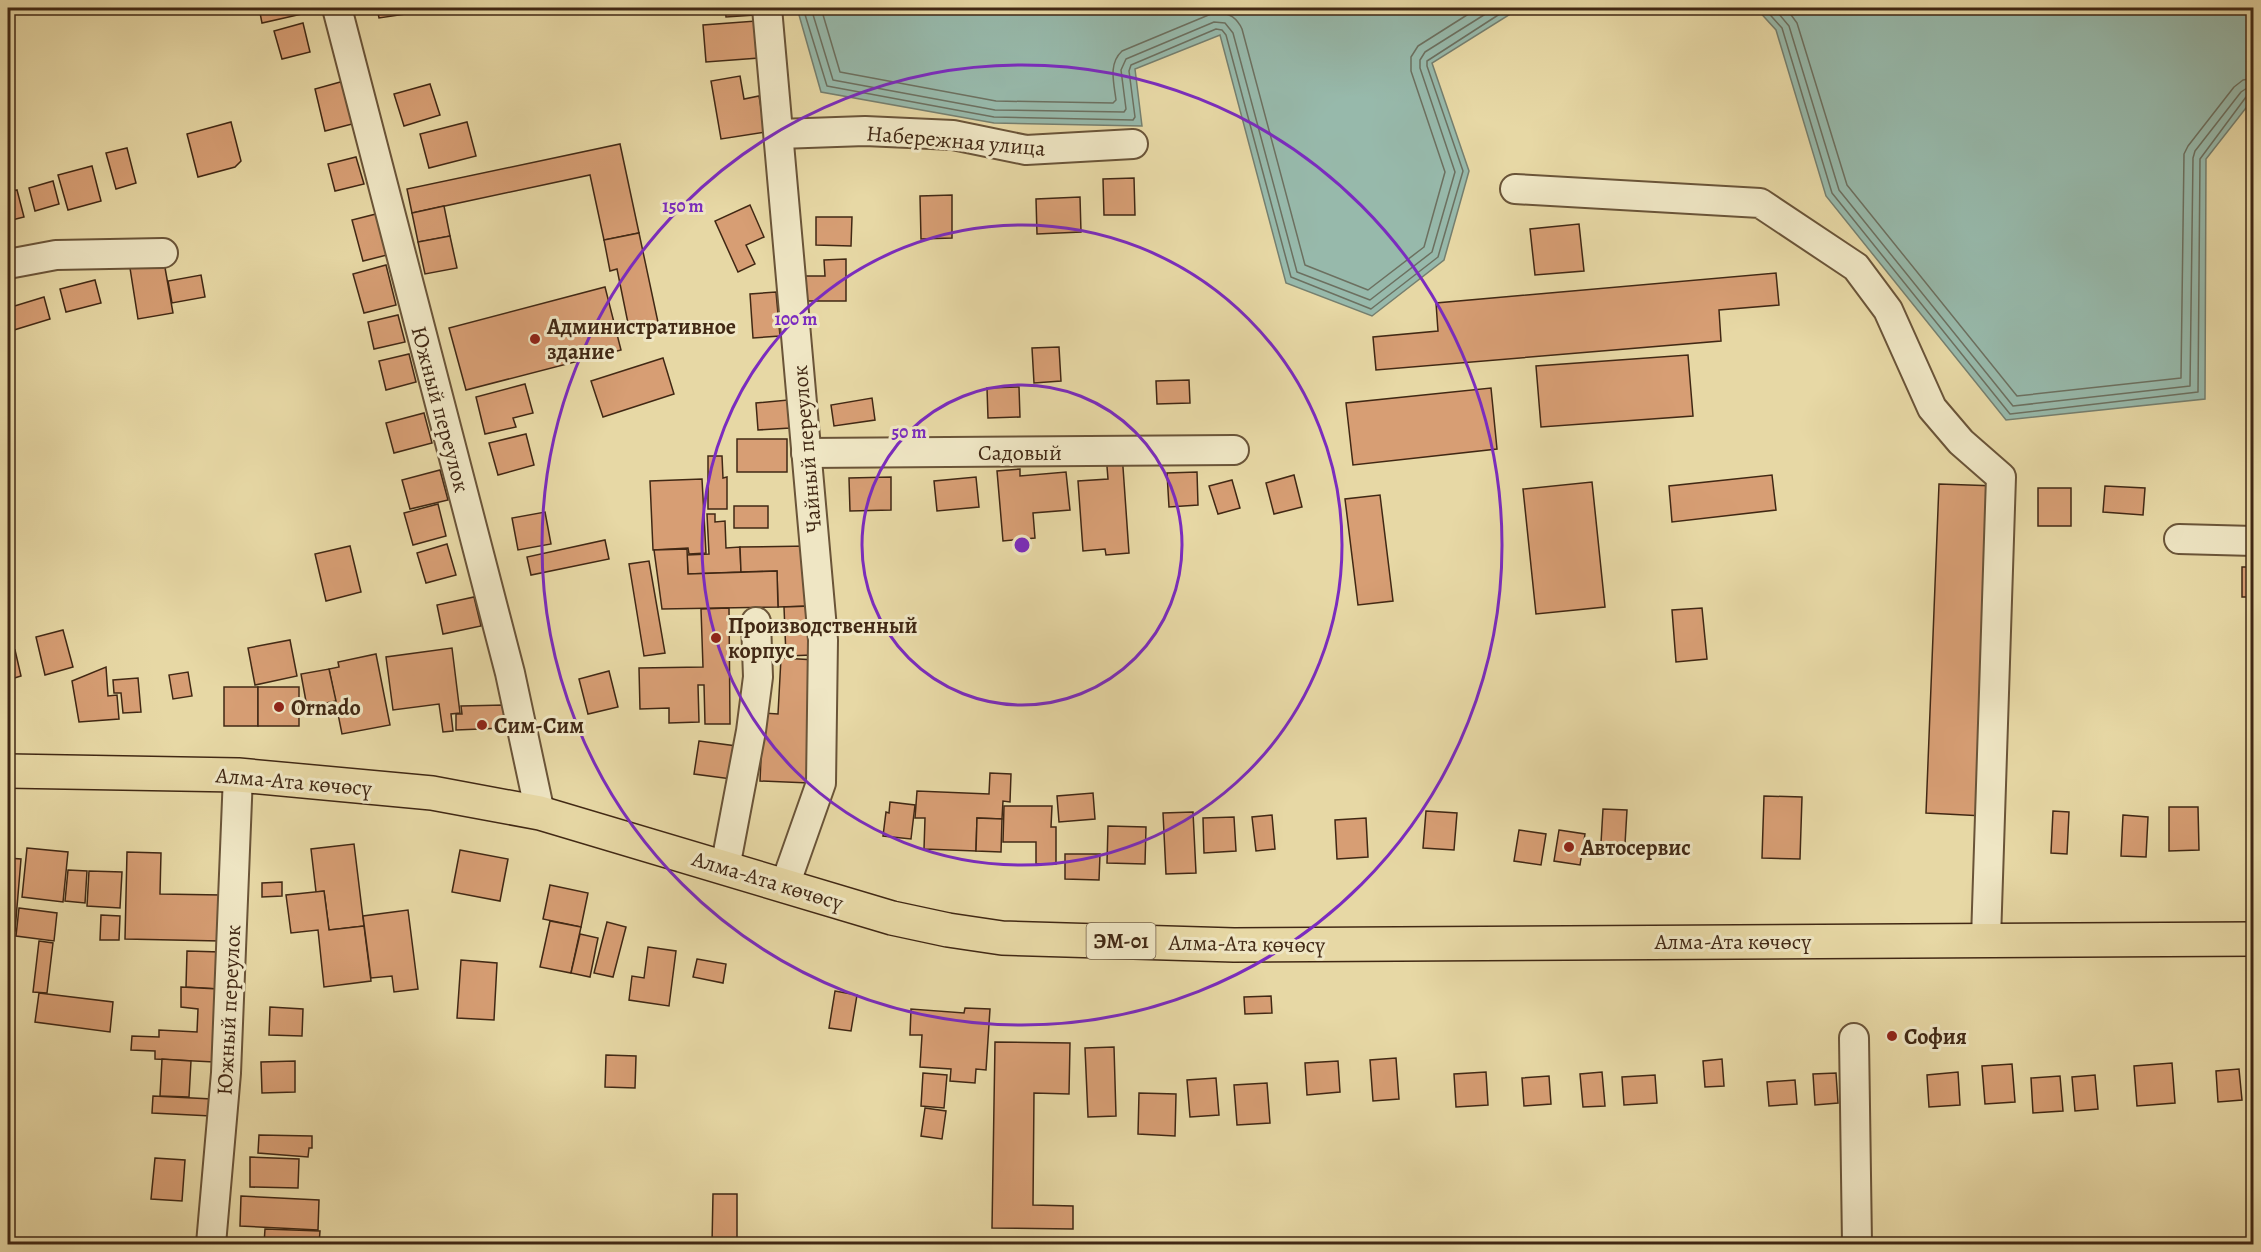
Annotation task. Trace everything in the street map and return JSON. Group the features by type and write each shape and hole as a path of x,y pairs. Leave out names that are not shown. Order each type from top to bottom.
{"highway":[{"name":"Алма-Ата көчөсү","path":"8,771 238,776 432,794 540,813 892,918 1002,938 1234,945 2253,939"}],"street":[{"name":"Южный переулок","path":"337,8 510,673 540,813"},
{"name":"Чайный переулок","path":"767,8 823,640 821,783 785,885"},
{"name":"Набережная улица","path":"778,134 865,131 953,135 1026,150 1133,144"},
{"path":"1515,189 1760,203 1856,267 1888,310 1932,408 1961,442 2001,477 1986,939"},
{"path":"8,264 56,255 164,253"},
{"name":"Садовый","path":"807,453 1234,450"},
{"path":"2180,539 2253,542"},
{"path":"726,868 753,721 758,677 756,622"},
{"name":"Южный переулок","path":"211,1245 226,1073 238,776"},
{"path":"1854,1038 1857,1245"}],"water":[{"path":"797,8 1520,8 1432,63 1469,171 1444,260 1372,316 1286,283 1220,35 1135,69 1142,126 994,123 821,92"},
{"path":"1756,8 2253,8 2253,99 2206,159 2205,399 2006,420 1826,196 1776,30"}],"building":[{"path":"259,8 300,8 302,14 262,23"},
{"path":"377,8 419,8 420,12 379,18"},
{"path":"725,8 754,8 755,15 726,17"},
{"path":"756,21 759,58 706,62 703,25"},
{"path":"303,23 310,52 282,59 274,31"},
{"path":"740,76 744,99 759,96 765,132 721,139 711,81"},
{"path":"344,81 356,123 325,131 315,89"},
{"path":"430,84 440,115 404,126 394,94"},
{"path":"231,122 241,161 235,167 198,177 187,134"},
{"path":"467,122 476,156 429,168 420,134"},
{"path":"620,144 639,233 604,240 590,175 412,213 407,189"},
{"path":"127,148 136,183 116,189 106,153"},
{"path":"356,157 364,184 335,191 328,164"},
{"path":"92,166 101,201 68,210 58,175"},
{"path":"1134,178 1135,215 1104,215 1103,179"},
{"path":"53,181 59,204 35,211 29,188"},
{"path":"17,190 24,217 8,221 8,192"},
{"path":"952,195 952,238 921,239 920,196"},
{"path":"1080,197 1081,232 1037,234 1036,199"},
{"path":"750,205 764,237 746,245 755,264 738,272 715,221"},
{"path":"444,206 450,236 418,242 412,213"},
{"path":"376,214 387,255 363,261 352,220"},
{"path":"816,217 852,217 851,246 816,245"},
{"path":"1579,224 1584,271 1535,275 1530,229"},
{"path":"639,233 659,327 630,333 617,269 610,271 604,240"},
{"path":"450,236 457,268 425,274 418,242"},
{"path":"846,259 846,301 806,301 805,276 825,276 824,260"},
{"path":"164,262 173,313 138,319 130,268"},
{"path":"386,265 396,305 364,313 353,274"},
{"path":"1776,273 1779,305 1719,310 1721,341 1376,370 1373,337 1438,331 1436,303"},
{"path":"201,275 205,297 172,303 168,281"},
{"path":"95,280 101,303 66,312 60,289"},
{"name":"Административное здание","path":"605,287 621,350 466,390 449,328"},
{"path":"776,292 780,336 753,338 750,294"},
{"path":"44,297 50,319 14,330 8,308"},
{"path":"398,315 405,342 374,349 368,322"},
{"path":"1059,347 1061,381 1034,383 1032,348"},
{"path":"409,354 416,382 386,390 379,361"},
{"path":"1688,355 1693,416 1541,427 1536,366"},
{"path":"663,358 674,394 603,417 591,381"},
{"path":"1189,380 1190,403 1157,404 1156,381"},
{"path":"525,384 533,413 513,418 516,427 485,434 476,397"},
{"path":"1019,387 1020,417 988,418 987,388"},
{"path":"1491,388 1497,449 1353,465 1346,403"},
{"path":"872,398 875,420 834,426 831,405"},
{"path":"788,400 790,428 758,430 756,403"},
{"path":"424,413 432,443 394,453 386,423"},
{"path":"526,434 534,465 498,475 489,443"},
{"path":"737,439 787,439 787,472 737,472"},
{"path":"1122,453 1129,553 1106,555 1105,549 1083,551 1078,481 1108,479 1106,454"},
{"path":"708,456 722,456 723,478 727,477 727,509 708,509"},
{"path":"1020,469 1020,476 1066,472 1070,510 1033,513 1035,538 1003,541 997,471"},
{"path":"440,470 448,500 410,509 402,480"},
{"path":"1197,472 1198,505 1169,507 1167,473"},
{"path":"1294,475 1302,507 1274,514 1266,483"},
{"path":"1772,475 1776,510 1672,522 1669,486"},
{"path":"891,477 891,510 850,511 849,478"},
{"path":"976,477 979,507 937,511 934,481"},
{"path":"702,479 706,553 689,554 688,548 653,550 650,481"},
{"path":"1232,480 1240,508 1218,514 1209,486"},
{"path":"1592,482 1605,607 1536,614 1523,489"},
{"path":"1939,484 1997,486 1984,816 1926,813"},
{"path":"2105,486 2145,488 2143,515 2103,512"},
{"path":"2038,488 2071,488 2071,526 2038,526"},
{"path":"1380,495 1393,601 1358,605 1345,499"},
{"path":"438,504 446,536 413,545 404,513"},
{"path":"734,506 768,506 768,528 734,528"},
{"path":"545,512 551,544 518,550 512,518"},
{"path":"707,514 715,514 715,522 725,521 726,548 740,547 741,572 688,574 687,555 709,554"},
{"path":"605,540 609,559 531,575 527,557"},
{"path":"447,544 456,575 426,583 417,553"},
{"path":"350,546 361,592 326,601 315,554"},
{"path":"809,546 811,606 778,607 777,571 741,572 740,547"},
{"path":"687,549 688,574 777,571 778,607 662,609 654,550"},
{"path":"649,561 665,653 644,656 629,564"},
{"path":"2242,567 2254,567 2254,597 2242,597"},
{"path":"474,597 481,626 443,634 437,605"},
{"path":"811,606 812,655 786,656 784,607"},
{"name":"Производственный корпус","path":"729,608 730,724 705,724 704,685 698,685 699,722 669,723 669,708 640,709 639,668 703,667 701,609"},
{"path":"1702,608 1707,659 1676,662 1672,610"},
{"path":"63,630 73,667 45,675 36,637"},
{"path":"290,640 297,676 255,685 248,648"},
{"path":"452,648 460,713 451,714 453,731 443,732 439,704 393,710 386,657"},
{"path":"15,650 21,676 8,680 8,652"},
{"path":"376,654 390,725 342,734 329,669 339,667 338,662"},
{"path":"781,658 816,660 809,783 760,781 763,713 778,714"},
{"path":"106,667 108,696 117,695 119,719 79,722 72,681"},
{"path":"329,669 336,701 307,707 301,674"},
{"path":"609,671 618,707 588,714 579,679"},
{"path":"188,672 192,696 173,699 169,675"},
{"path":"138,678 141,712 123,713 121,693 114,693 113,680"},
{"name":"Ornado","path":"224,687 258,687 258,726 224,726"},
{"name":"Ornado","path":"258,687 299,687 299,726 258,726"},
{"path":"504,705 505,728 456,730 456,714 462,714 461,706"},
{"path":"699,741 744,747 739,780 694,774"},
{"path":"990,773 1011,774 1010,802 1003,801 1002,819 977,818 976,851 924,849 925,818 915,818 917,791 989,794"},
{"path":"1093,793 1095,819 1059,822 1057,796"},
{"path":"1764,796 1802,797 1800,859 1762,858"},
{"path":"890,802 915,805 911,839 883,836 886,812 889,813"},
{"path":"1004,806 1052,806 1051,827 1056,827 1056,864 1036,864 1036,842 1003,842"},
{"path":"2169,807 2198,807 2199,850 2169,851"},
{"path":"1603,809 1627,810 1625,844 1601,843"},
{"path":"1426,811 1457,813 1454,850 1423,848"},
{"path":"2053,811 2069,812 2067,854 2051,853"},
{"path":"1193,812 1196,873 1166,874 1163,813"},
{"path":"1272,815 1275,849 1256,851 1252,817"},
{"path":"2123,815 2148,817 2146,857 2121,856"},
{"path":"1234,817 1236,851 1204,853 1203,818"},
{"path":"977,818 1002,819 1001,852 976,851"},
{"path":"1366,818 1368,857 1337,859 1335,820"},
{"path":"1108,826 1146,827 1145,864 1107,863"},
{"path":"1519,830 1546,834 1541,865 1514,861"},
{"name":"Автосервис","path":"1559,830 1585,834 1580,865 1554,861"},
{"path":"354,844 364,926 329,930 324,891 316,892 311,849"},
{"path":"27,848 68,852 63,902 22,897"},
{"path":"460,850 508,859 500,901 452,892"},
{"path":"127,852 161,853 160,894 221,895 220,941 125,939"},
{"path":"1065,854 1100,854 1099,880 1065,879"},
{"path":"8,858 21,859 15,931 8,931"},
{"path":"68,870 87,871 85,903 65,901"},
{"path":"89,871 122,872 120,908 87,906"},
{"path":"282,882 282,896 262,897 262,883"},
{"path":"550,885 588,893 581,927 543,919"},
{"path":"324,891 329,930 364,926 371,981 324,987 318,930 291,933 286,895"},
{"path":"19,908 57,913 54,941 16,936"},
{"path":"408,910 418,989 394,992 392,976 371,978 363,916"},
{"path":"101,915 120,916 119,940 100,940"},
{"path":"550,921 581,927 571,973 540,967"},
{"path":"607,922 626,927 613,977 594,973"},
{"path":"580,934 598,938 590,977 571,973"},
{"path":"39,941 53,943 47,993 33,992"},
{"path":"648,947 676,951 669,1006 629,1000 632,976 644,978"},
{"path":"187,951 220,952 218,989 186,987"},
{"path":"697,959 726,964 723,983 693,977"},
{"path":"461,960 497,963 494,1020 457,1018"},
{"path":"181,987 218,989 214,1062 155,1059 155,1051 131,1050 132,1036 159,1037 159,1030 197,1032 198,1009 181,1007"},
{"path":"835,991 857,995 851,1031 829,1028"},
{"path":"39,993 113,1002 110,1032 35,1022"},
{"path":"1271,996 1272,1013 1245,1014 1244,997"},
{"path":"270,1007 303,1009 302,1036 269,1035"},
{"path":"965,1008 990,1009 986,1070 976,1069 975,1083 950,1081 951,1069 920,1067 922,1035 910,1035 911,1009 964,1013"},
{"path":"995,1042 1070,1043 1069,1094 1034,1093 1033,1205 1073,1206 1073,1229 992,1228"},
{"path":"1114,1047 1116,1116 1088,1117 1085,1048"},
{"path":"606,1055 636,1056 635,1088 605,1087"},
{"path":"1396,1058 1399,1099 1373,1101 1370,1060"},
{"path":"162,1059 191,1061 189,1097 160,1096"},
{"path":"1722,1059 1724,1086 1705,1087 1703,1061"},
{"path":"295,1061 295,1092 262,1093 261,1062"},
{"path":"1338,1061 1340,1092 1307,1095 1305,1063"},
{"path":"2172,1063 2175,1103 2137,1106 2134,1066"},
{"path":"2012,1064 2015,1102 1985,1104 1982,1066"},
{"path":"2239,1069 2242,1100 2218,1102 2216,1071"},
{"path":"1486,1072 1488,1105 1456,1107 1454,1074"},
{"path":"1602,1072 1605,1106 1583,1107 1580,1074"},
{"path":"1958,1072 1960,1105 1929,1107 1927,1075"},
{"path":"923,1073 947,1075 944,1108 921,1106"},
{"path":"1836,1073 1838,1103 1815,1105 1813,1074"},
{"path":"1655,1075 1657,1103 1624,1105 1622,1077"},
{"path":"2095,1075 2098,1109 2075,1111 2072,1077"},
{"path":"1549,1076 1551,1104 1524,1106 1522,1078"},
{"path":"2060,1076 2063,1111 2033,1113 2031,1078"},
{"path":"1216,1078 1219,1115 1190,1117 1187,1080"},
{"path":"1795,1080 1797,1104 1769,1106 1767,1082"},
{"path":"1267,1083 1270,1123 1237,1125 1234,1085"},
{"path":"1139,1093 1176,1094 1175,1136 1138,1134"},
{"path":"153,1096 212,1099 211,1116 152,1113"},
{"path":"925,1108 946,1111 942,1139 921,1136"},
{"path":"259,1135 312,1136 312,1148 309,1148 308,1157 258,1153"},
{"path":"250,1157 299,1159 298,1188 250,1187"},
{"path":"155,1158 185,1160 182,1201 151,1199"},
{"path":"713,1194 737,1194 737,1244 712,1244"},
{"path":"241,1196 319,1200 318,1230 240,1226"},
{"path":"265,1229 320,1231 319,1244 264,1244"}],"place":[{"name":"Административное здание","path":"535,339"},
{"name":"Производственный корпус","path":"716,638"},
{"name":"Ornado","path":"279,707"},
{"name":"Сим-Сим","path":"482,725"},
{"name":"Автосервис","path":"1569,847"},
{"name":"София","path":"1892,1036"}]}
